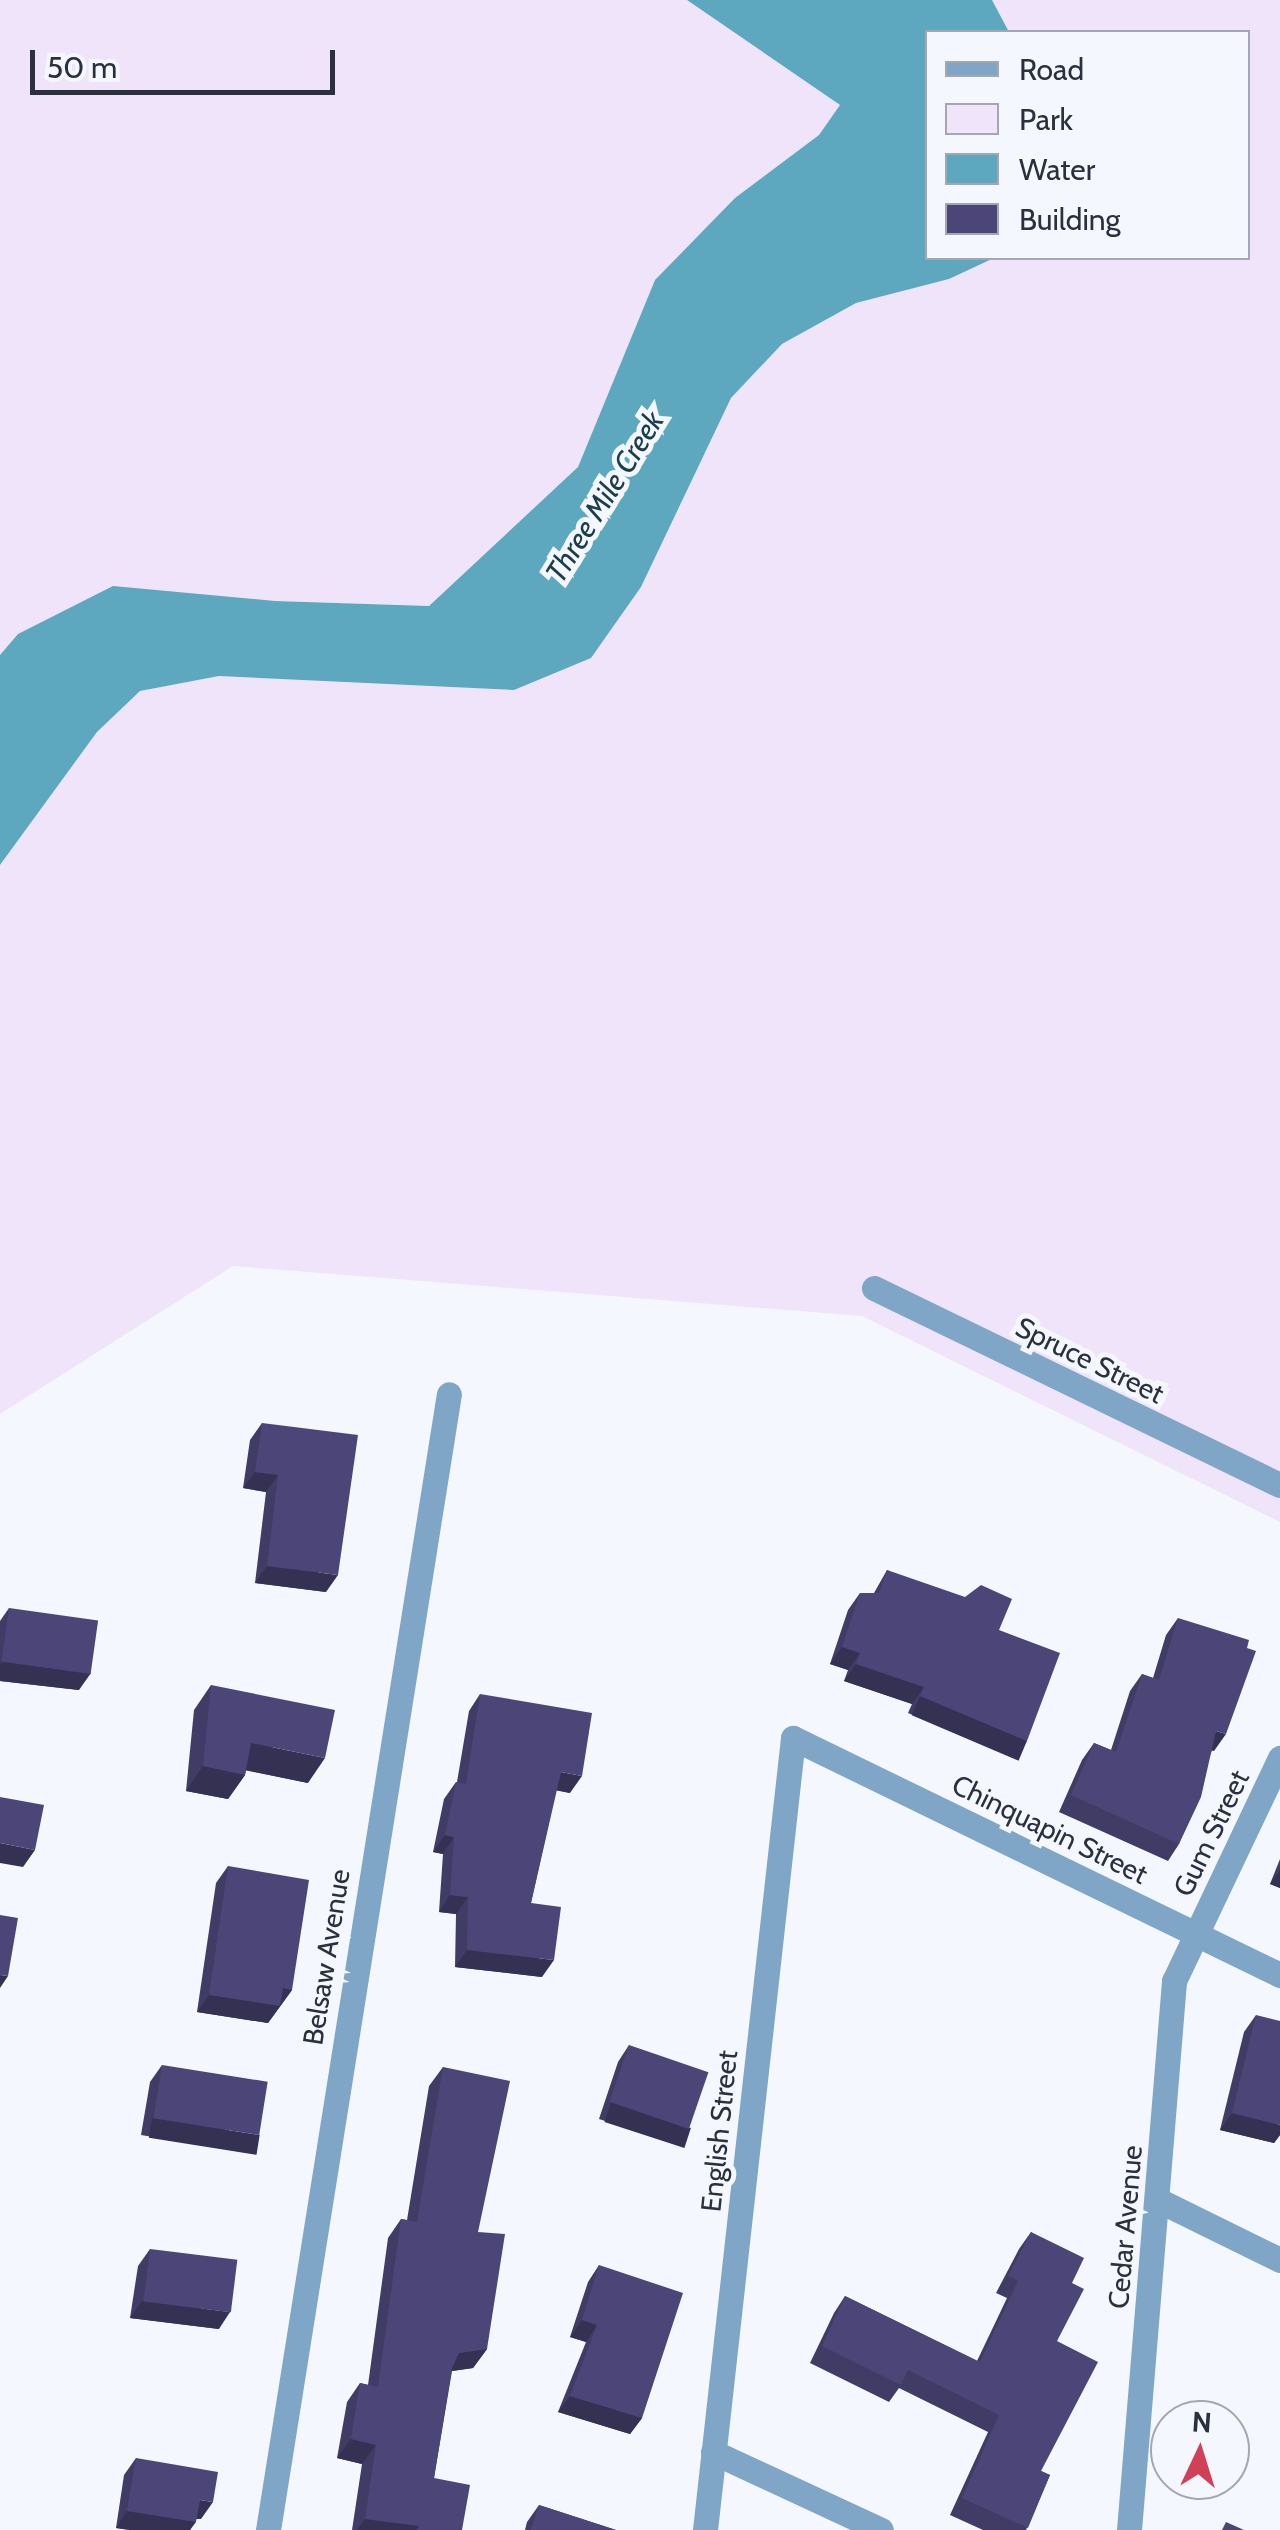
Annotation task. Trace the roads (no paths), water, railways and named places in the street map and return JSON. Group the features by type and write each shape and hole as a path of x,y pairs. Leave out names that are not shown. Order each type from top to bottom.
{"street":[{"name":"Spruce Street","path":"874,1288 1280,1485"},
{"name":"Belsaw Avenue","path":"268,2530 450,1394"},
{"name":"Chinquapin Street","path":"794,1738 1280,1974"},
{"name":"English Street","path":"706,2530 794,1738"},
{"name":"Gum Street","path":"1196,1934 1280,1758"},
{"name":"Cedar Avenue","path":"1129,2530 1174,1982 1196,1934"},
{"path":"1158,2200 1280,2260"},
{"path":"713,2452 881,2530"}],"water":[{"name":"Three Mile Creek","path":"687,0 992,0 1008,30 925,30 925,260 990,260 949,279 856,303 782,344 731,398 641,587 591,658 514,690 219,676 140,691 97,732 0,865 0,655 18,634 113,586 275,601 429,606 578,467 655,280 735,198 819,135 840,105"}]}
